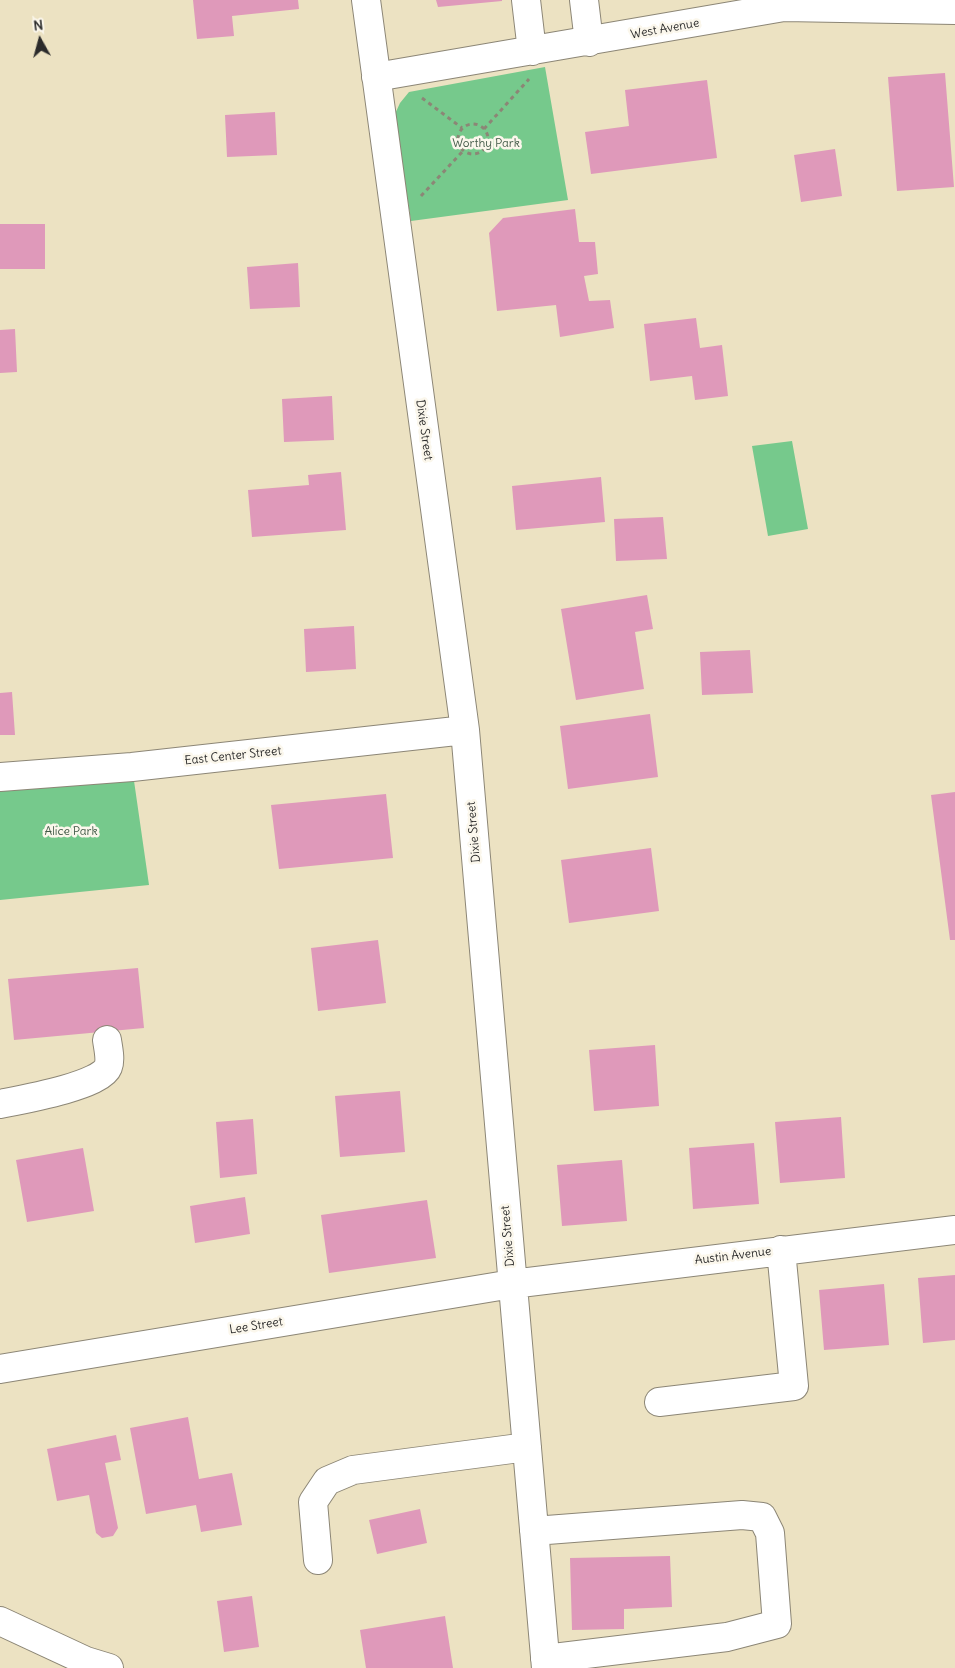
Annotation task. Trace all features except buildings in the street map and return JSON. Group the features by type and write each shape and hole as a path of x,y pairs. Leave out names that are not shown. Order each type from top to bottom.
{"street":[{"name":"Dixie Street","path":"366,0 465,730 546,1664"},
{"path":"526,0 532,64"},
{"path":"584,0 589,42"},
{"name":"West Avenue","path":"376,77 532,64 589,42 784,4 955,10"},
{"name":"East Center Street","path":"0,777 132,767 465,730"},
{"path":"0,1104 52,1094 102,1076 109,1066 106,1040"},
{"name":"Austin Avenue","path":"512,1284 955,1230"},
{"path":"659,1402 794,1386 781,1250"},
{"name":"Lee Street","path":"0,1369 512,1284"},
{"path":"318,1560 313,1502 327,1481 353,1470 527,1447"},
{"path":"534,1531 742,1515 762,1517 770,1533 777,1624 727,1638 546,1664"},
{"path":"0,1621 86,1661 109,1668"}],"path":[{"path":"484,129 532,64"},
{"path":"422,98 462,128"},
{"path":"470,124 484,129 488,138 485,148 472,154 463,151 458,142 458,133 462,128 470,124"},
{"path":"419,197 463,151"}],"green space":[{"name":"Worthy Park","path":"545,67 568,200 411,221 394,116 400,103 409,92"},
{"path":"792,441 808,529 768,536 752,446"},
{"name":"Alice Park","path":"132,767 149,885 0,900 0,777"}]}
